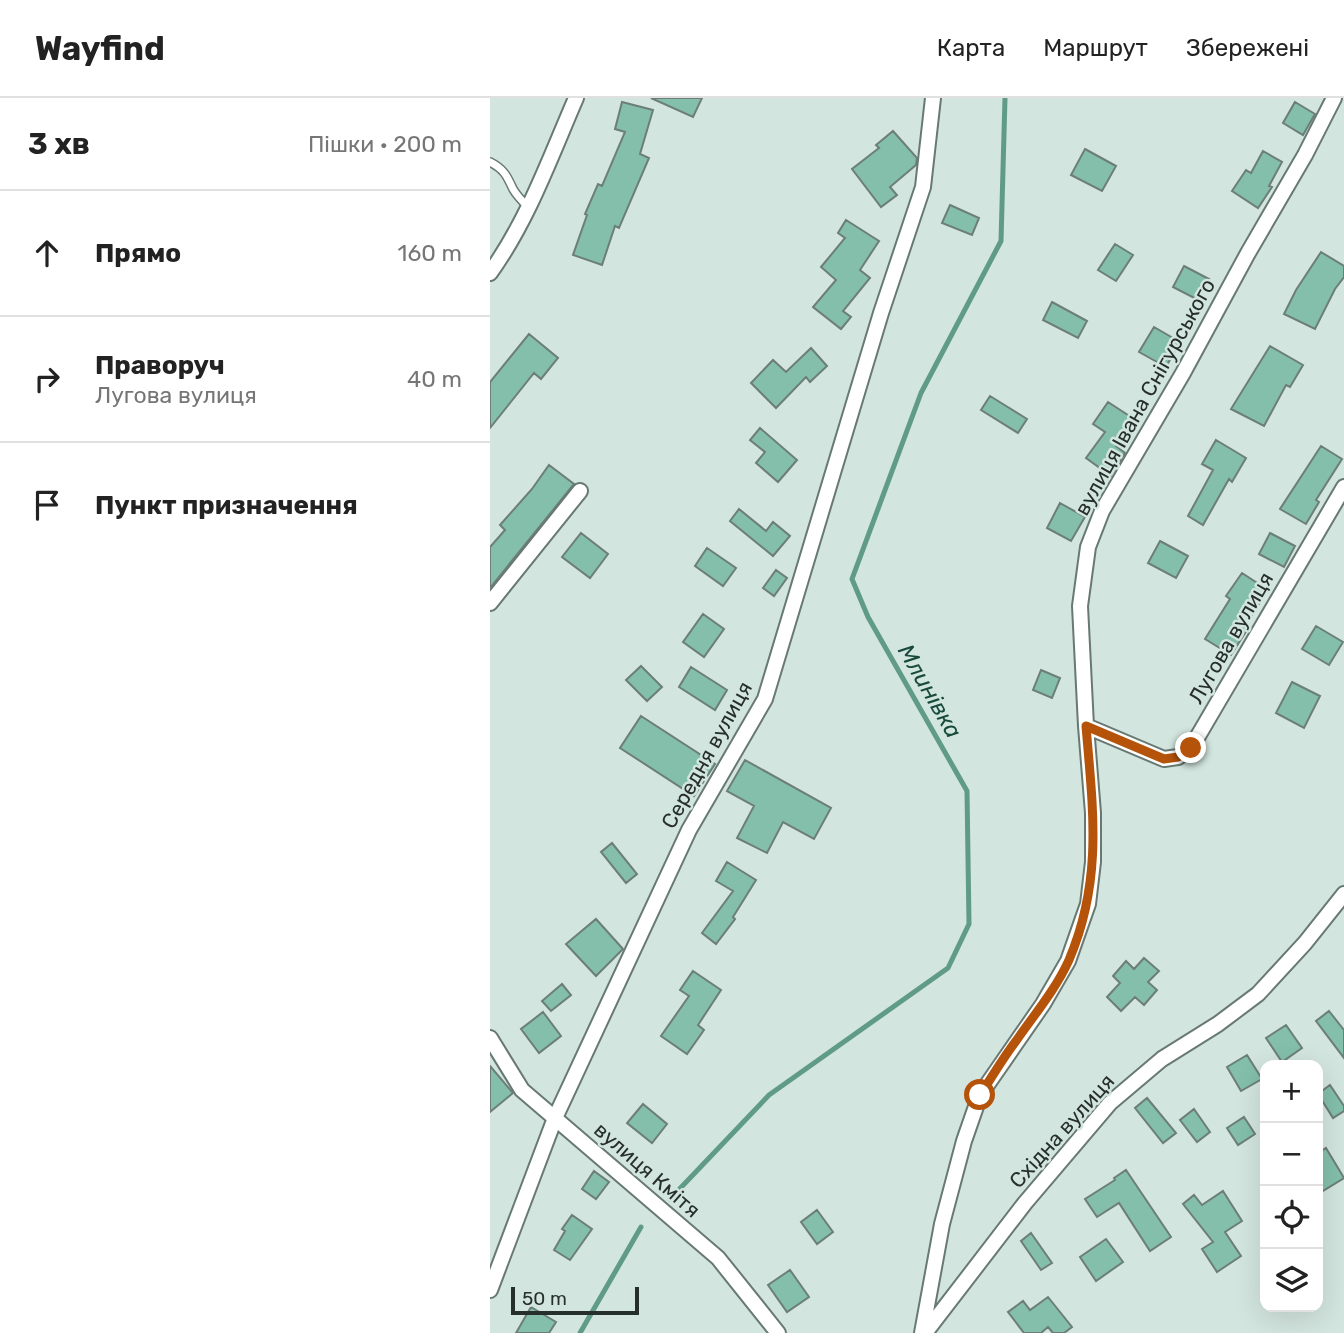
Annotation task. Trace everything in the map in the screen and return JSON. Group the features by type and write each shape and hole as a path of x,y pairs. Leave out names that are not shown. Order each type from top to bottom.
{"street":[{"path":"490,273 510,245 529,208 576,98"},
{"name":"Середня вулиця","path":"490,1290 555,1118 689,830 765,699 881,313 923,187 933,98"},
{"name":"вулиця Івана Снігурського","path":"924,1333 943,1224 964,1141 980,1095 1068,961 1088,904 1093,862 1093,813 1080,606 1088,547 1102,511 1183,373 1334,98"},
{"name":"Лугова вулиця","path":"1086,726 1164,759 1178,757 1191,748 1344,487"},
{"path":"490,603 580,491"},
{"name":"Східна вулиця","path":"924,1333 1025,1203 1110,1103 1162,1059 1258,994 1305,943 1344,894"},
{"name":"вулиця Кмітя","path":"490,1038 522,1090 718,1258 778,1333"}],"lane":[{"path":"490,162 508,176 514,191 529,208"}],"building":[{"path":"651,98 702,98 693,117"},
{"path":"622,102 653,110 640,154 649,158 619,228 615,226 602,265 573,255 587,215 585,214 598,184 602,186 625,132 615,129"},
{"path":"1295,102 1315,114 1303,135 1283,123"},
{"path":"893,131 917,158 916,165 890,187 897,195 881,207 852,169 879,148 876,145"},
{"path":"1085,149 1116,166 1102,191 1071,175"},
{"path":"1263,151 1282,162 1269,186 1272,187 1258,208 1232,191 1246,170 1251,173"},
{"path":"950,205 979,218 972,235 942,223"},
{"path":"846,220 879,241 860,270 870,278 843,311 851,317 841,329 813,307 836,280 821,267 845,238 838,233"},
{"path":"1115,244 1133,255 1116,281 1098,270"},
{"path":"1321,252 1344,266 1344,277 1315,329 1284,314"},
{"path":"1184,266 1209,279 1198,300 1173,287"},
{"path":"1052,302 1087,321 1078,338 1043,320"},
{"path":"1154,327 1180,342 1166,367 1139,352"},
{"path":"529,334 558,358 541,379 534,373 490,428 490,382"},
{"path":"1270,346 1303,365 1290,387 1286,385 1264,426 1231,409"},
{"path":"811,348 827,366 810,382 806,377 776,408 751,383 773,360 786,372"},
{"path":"990,396 1027,419 1018,433 981,410"},
{"path":"1108,402 1134,419 1116,446 1125,453 1111,476 1086,458 1105,432 1093,424"},
{"path":"760,428 797,460 778,482 756,463 765,452 750,440"},
{"path":"1216,440 1246,458 1232,482 1229,479 1203,525 1188,516 1213,470 1202,464"},
{"path":"1321,446 1342,459 1316,500 1319,502 1306,524 1280,509"},
{"path":"549,465 574,484 490,588 490,547 505,530 500,525"},
{"path":"1060,503 1085,517 1071,541 1047,528"},
{"path":"739,509 766,531 773,522 790,536 773,556 730,521"},
{"path":"581,533 608,554 590,578 562,557"},
{"path":"1270,533 1295,546 1284,567 1259,554"},
{"path":"1160,541 1188,556 1176,578 1148,563"},
{"path":"707,548 736,568 723,586 695,566"},
{"path":"776,570 787,578 774,596 763,588"},
{"path":"1242,573 1268,590 1245,625 1249,627 1231,655 1205,639 1230,599 1226,596"},
{"path":"703,614 724,629 704,657 683,642"},
{"path":"1316,626 1343,642 1329,665 1302,649"},
{"path":"641,666 662,687 647,701 626,680"},
{"path":"691,667 727,690 715,710 679,687"},
{"path":"1041,670 1060,678 1052,698 1033,690"},
{"path":"1292,682 1320,696 1304,728 1276,713"},
{"path":"641,716 715,764 694,796 620,748"},
{"path":"745,760 831,808 814,839 783,822 767,853 737,838 754,806 727,791"},
{"path":"612,843 637,874 626,883 601,852"},
{"path":"727,862 756,880 733,917 735,919 716,944 702,933 733,891 716,881"},
{"path":"596,919 623,949 596,976 566,944"},
{"path":"1144,958 1159,971 1148,982 1157,990 1144,1005 1135,997 1121,1011 1107,997 1120,983 1113,976 1126,961 1134,969"},
{"path":"693,971 721,990 698,1025 704,1030 687,1054 661,1036 689,996 680,990"},
{"path":"562,984 571,995 551,1011 542,1001"},
{"path":"1329,1011 1344,1030 1344,1058 1316,1021"},
{"path":"543,1012 561,1036 539,1053 521,1029"},
{"path":"1286,1025 1302,1048 1281,1060 1266,1038"},
{"path":"1247,1055 1260,1080 1241,1091 1227,1067"},
{"path":"490,1066 513,1093 490,1112"},
{"path":"1330,1085 1344,1106 1344,1111 1333,1118 1323,1102 1323,1090"},
{"path":"1147,1098 1176,1133 1163,1143 1135,1108"},
{"path":"643,1104 667,1124 652,1143 627,1123"},
{"path":"1194,1109 1210,1132 1197,1142 1180,1120"},
{"path":"1244,1117 1255,1134 1238,1145 1227,1128"},
{"path":"1326,1148 1344,1178 1323,1191 1323,1186 1323,1150"},
{"path":"1126,1170 1171,1237 1150,1251 1119,1203 1097,1217 1085,1199"},
{"path":"594,1171 609,1182 596,1199 582,1189"},
{"path":"1223,1191 1242,1221 1225,1232 1241,1256 1217,1272 1202,1249 1213,1242 1183,1204 1194,1195 1202,1205"},
{"path":"817,1210 833,1232 817,1244 801,1222"},
{"path":"572,1215 592,1229 570,1260 554,1250 565,1231 562,1229"},
{"path":"1031,1233 1052,1263 1041,1270 1021,1241"},
{"path":"1106,1239 1123,1262 1096,1281 1080,1257"},
{"path":"790,1270 809,1297 787,1312 768,1285"},
{"path":"1048,1297 1072,1327 1064,1333 1053,1333 1048,1327 1041,1333 1024,1333 1008,1312 1023,1301 1030,1310"},
{"path":"531,1307 556,1322 549,1333 516,1333"}],"waterway":[{"name":"Млинівка","path":"670,1199 769,1095 948,968 969,924 967,791 868,617 852,579 921,393 1001,241 1005,98"},
{"name":"Млинівка","path":"580,1333 641,1227"}],"route":[{"path":"980,1095 1068,961 1088,904 1093,862 1093,813 1086,726 1164,759 1178,757 1191,748"}]}
